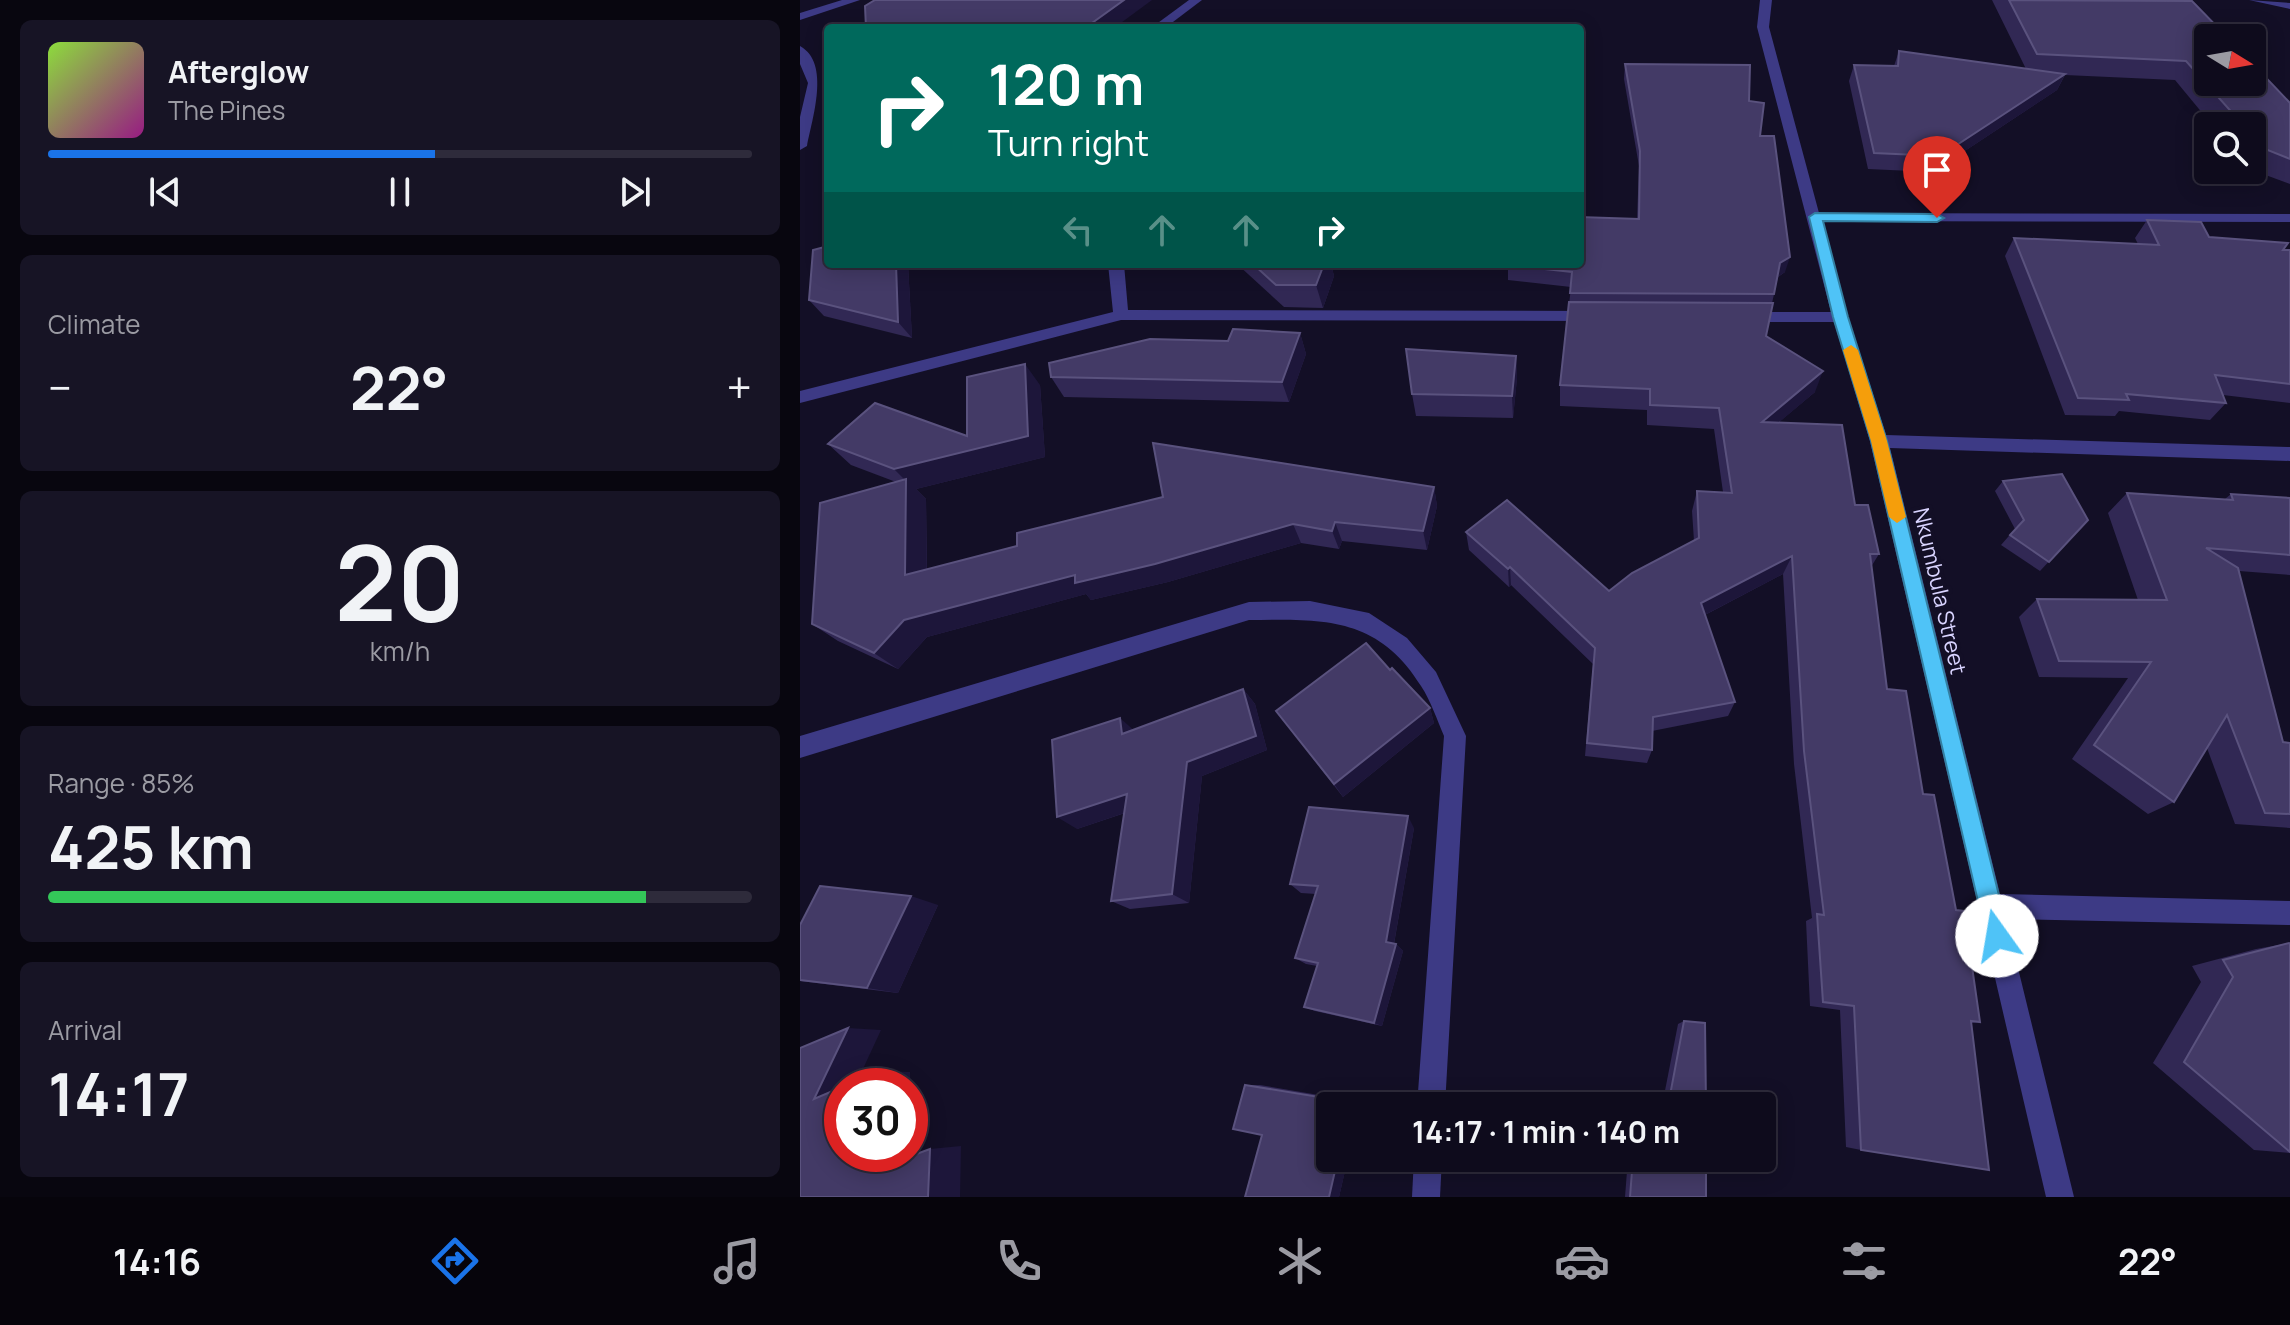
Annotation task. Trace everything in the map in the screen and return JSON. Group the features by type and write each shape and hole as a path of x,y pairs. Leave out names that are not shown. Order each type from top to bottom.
{"street":[{"path":"800,17 854,0"},
{"path":"1163,24 1196,0"},
{"name":"Nkumbula Street","path":"1766,0 1763,27 1840,317 1879,441 2060,1197"},
{"path":"2255,0 2290,6"},
{"path":"800,50 807,84 800,146"},
{"path":"1815,217 2290,218"},
{"path":"1116,268 1121,315"},
{"path":"800,397 1121,315 1617,316"},
{"path":"1728,317 1840,317"},
{"path":"1879,441 2290,454"},
{"path":"800,747 1249,611 1310,610 1362,619 1400,644 1429,679 1455,736 1432,1092"},
{"path":"1991,906 2290,913"},
{"path":"1426,1197 1427,1172"}],"building":[{"path":"875,0 1124,0 1091,24 866,24 865,6"},
{"path":"2009,0 2192,1 2214,24 2194,24 2194,70 2186,61 2037,54"},
{"path":"1899,51 2065,74 1940,156 1874,153 1854,65 1898,66"},
{"path":"1625,64 1750,65 1749,101 1764,103 1760,136 1774,136 1790,257 1780,263 1774,294 1570,293 1572,272 1535,268 1584,268 1584,217 1639,219 1640,151"},
{"path":"2266,78 2290,103 2290,159 2266,149 2266,112 2232,112 2217,96 2266,96"},
{"path":"2147,220 2201,222 2209,237 2288,243 2283,250 2290,250 2290,384 2215,375 2226,403 2126,394 2129,400 2078,398 2014,238 2159,245"},
{"path":"824,247 824,268 896,268 898,322 809,300 813,250"},
{"path":"1257,268 1322,268 1316,285 1276,285"},
{"path":"1569,302 1773,303 1766,336 1823,371 1762,422 1842,425 1855,505 1868,505 1879,554 1870,554 1887,689 1906,691 1923,794 1934,795 1956,910 1964,911 1980,1022 1971,1021 1989,1170 1861,1150 1854,1006 1823,1002 1817,914 1824,915 1804,751 1792,556 1701,603 1735,702 1653,717 1652,750 1587,743 1595,648 1510,567 1508,569 1466,532 1507,500 1609,591 1632,573 1699,538 1697,491 1732,493 1719,408 1650,405 1650,389 1560,385"},
{"path":"1233,329 1300,333 1282,382 1051,377 1049,363 1150,339 1228,341"},
{"path":"1406,349 1516,356 1512,396 1412,394"},
{"path":"1025,364 1028,436 894,469 828,444 875,403 967,436 967,377"},
{"path":"1153,443 1434,487 1423,531 1335,522 1332,531 1293,524 1155,564 1075,583 1075,575 904,620 874,653 812,624 820,503 906,479 905,575 1017,546 1017,533 1163,497"},
{"path":"2062,474 2088,520 2049,562 2010,535 2024,520 2003,481"},
{"path":"2127,493 2233,500 2231,494 2290,498 2290,555 2206,548 2238,568 2283,742 2290,743 2290,814 2265,813 2227,715 2174,802 2094,745 2151,662 2059,661 2037,599 2167,600"},
{"path":"1366,643 1430,708 1334,784 1276,711"},
{"path":"1243,689 1256,736 1187,762 1172,894 1111,901 1127,794 1057,817 1052,740 1120,718 1122,734"},
{"path":"1309,807 1408,816 1386,942 1396,944 1374,1023 1304,1007 1318,963 1295,958 1318,886 1290,884"},
{"path":"820,886 911,896 867,988 800,980 800,925"},
{"path":"2289,943 2290,1152 2184,1062 2233,977 2223,960"},
{"path":"1684,1021 1705,1023 1706,1092 1671,1092"},
{"path":"848,1028 829,1068 824,1068 824,1078 814,1099 824,1095 824,1172 928,1172 930,1149 928,1197 800,1197 800,1048"},
{"path":"1245,1085 1316,1096 1316,1172 1335,1172 1329,1197 1245,1197 1262,1135 1233,1129"},
{"path":"1632,1172 1706,1172 1706,1197 1630,1197"}],"slow traffic":[{"path":"1851,350 1879,441 1897,517"}],"route":[{"path":"1937,218 1815,217 1840,317 1879,441 1997,936"}]}
